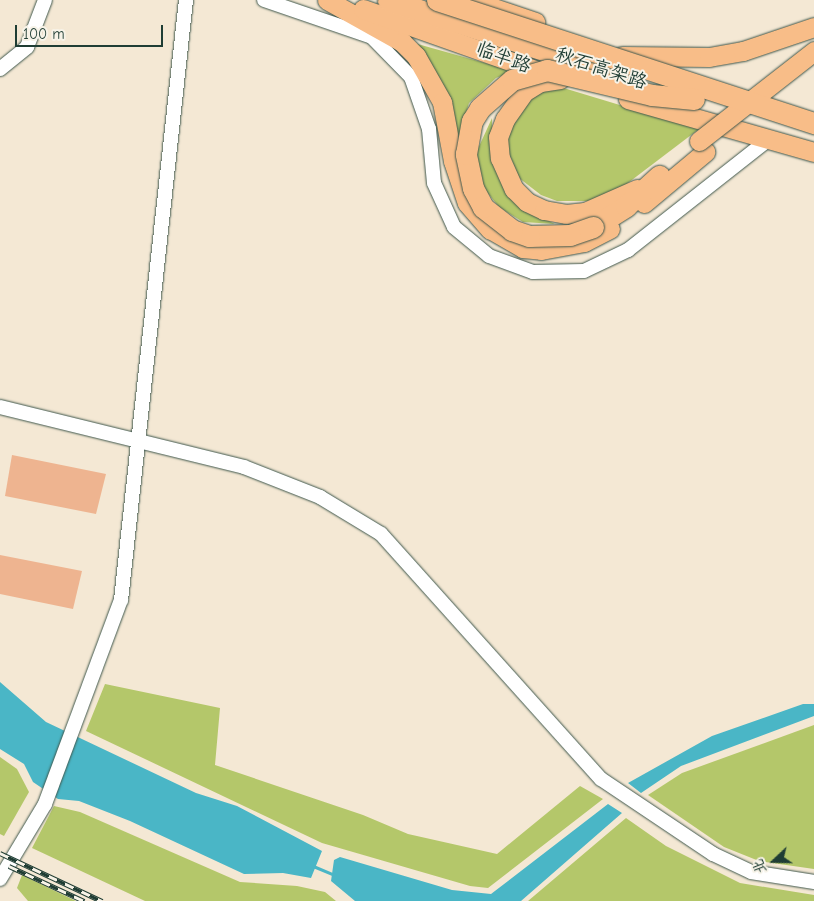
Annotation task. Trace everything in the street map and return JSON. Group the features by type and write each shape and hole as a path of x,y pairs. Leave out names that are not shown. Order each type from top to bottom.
{"highway":[{"name":"秋石高架路","path":"388,0 814,137"},
{"name":"秋石高架路","path":"437,0 814,123"},
{"path":"660,176 626,206 593,227 570,234 529,236 512,230 483,206 473,188 466,154 472,121 480,108 512,80 547,70 652,95 694,99"}],"main road":[{"path":"327,0 402,42 416,56 442,102 452,162 466,203 490,229 523,248 560,248 584,242 610,229 814,51"},
{"name":"临半路","path":"338,0 560,78 814,152"},
{"path":"470,0 620,56 814,112"},
{"path":"620,56 709,57 743,52 814,27"},
{"path":"560,78 540,82 524,92 514,103 498,137 500,158 514,188 527,202 544,210 566,214 585,212 624,197 660,176 814,67"}],"street":[{"path":"0,69 27,47 46,0"},
{"path":"0,879 45,804 121,600 186,0"},
{"path":"264,0 372,37 411,77 428,129 434,183 454,227 490,256 533,272 584,271 628,250 769,139"},
{"path":"0,407 244,468 320,497 381,534 601,779 713,854 743,869 814,882"}],"green space":[{"path":"414,43 514,71 496,78 469,103 457,144 444,87"},
{"path":"557,86 699,129 620,189 588,201 557,201 541,195 519,178 508,151 508,131 525,100"},
{"path":"492,118 492,136 528,211 555,224 523,222 499,207 482,186 476,153"},
{"path":"105,684 220,708 215,765 363,815 408,834 497,854 580,786 603,799 488,888 470,886 322,843 86,731"},
{"path":"814,725 814,869 759,861 724,847 648,795 682,773"},
{"path":"0,757 17,769 29,792 4,836 0,834"},
{"path":"54,806 80,812 240,882 297,886 325,892 336,901 145,901 32,848"},
{"path":"626,818 666,846 740,883 814,895 814,901 528,901"},
{"path":"22,875 76,901 28,901 17,888"}],"water":[{"path":"0,682 46,722 196,793 237,806 322,851 311,878 283,873 244,874 130,821 79,801 58,799 33,782 24,764 0,749"},
{"path":"803,704 814,704 814,716 681,766 641,793 628,783 712,736"},
{"path":"608,804 622,813 521,901 355,901 331,881 334,860 340,857 452,890 491,894"}],"building":[{"path":"12,455 106,474 96,514 5,496"},
{"path":"0,555 82,571 73,609 0,594"}],"waterway":[{"path":"313,866 334,875"}],"railway":[{"path":"0,853 102,901"},
{"path":"9,866 84,901"}]}
